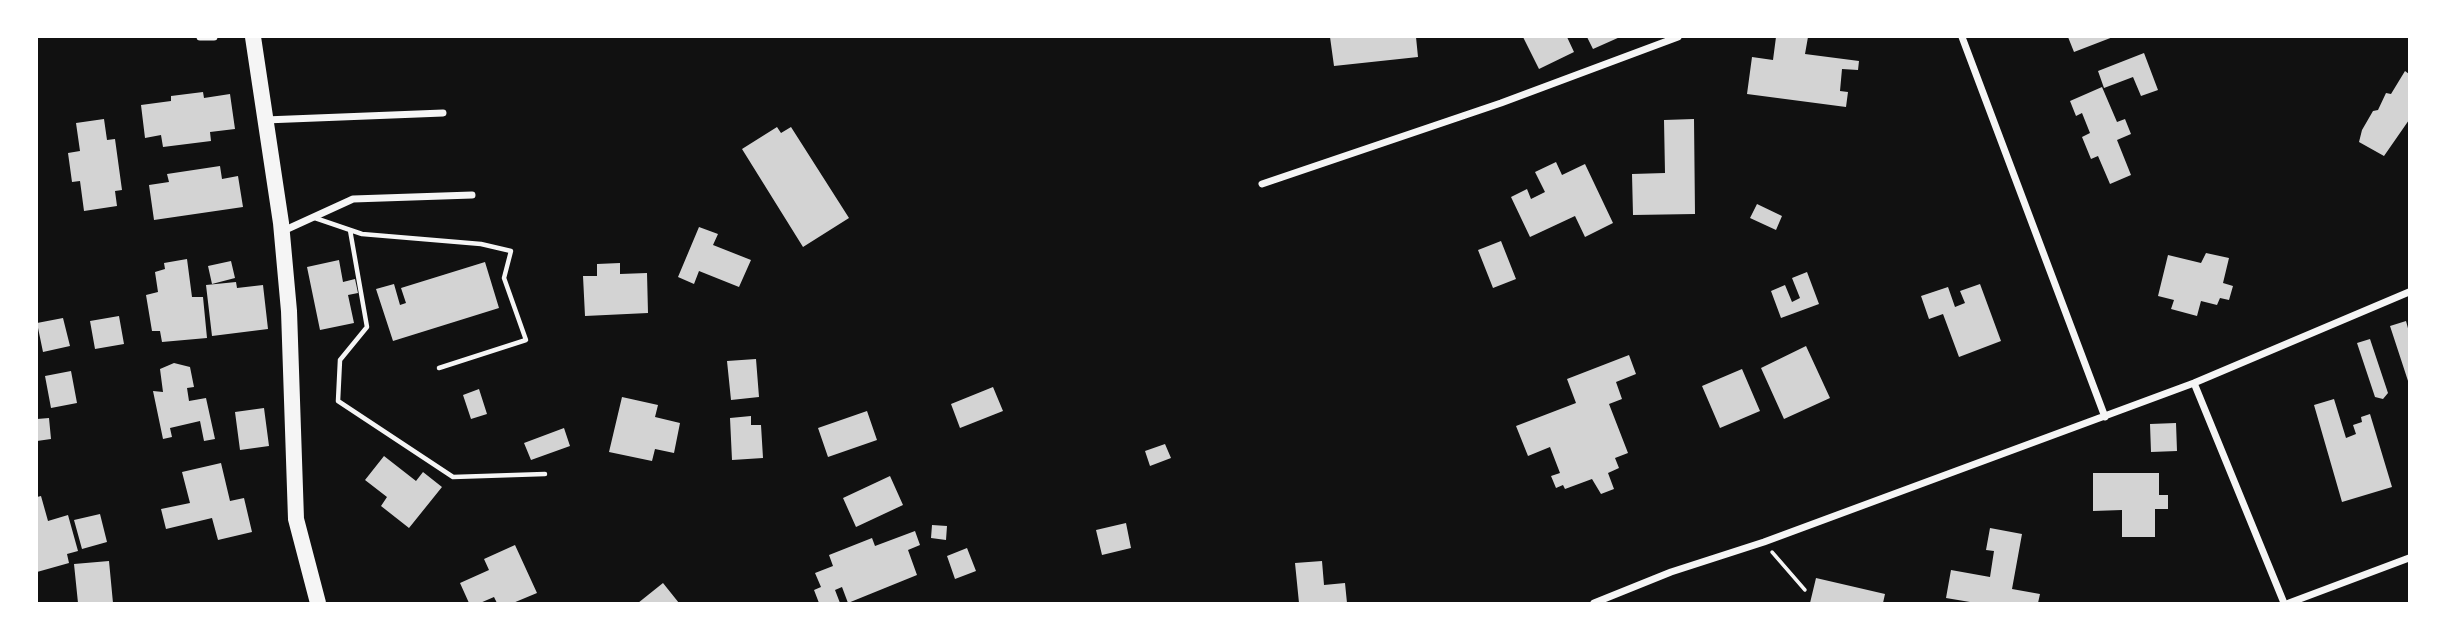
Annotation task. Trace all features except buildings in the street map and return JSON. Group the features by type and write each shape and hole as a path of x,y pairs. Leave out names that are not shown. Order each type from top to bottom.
{"highway":[{"path":"253,37 282,232 289,311 296,519 318,603"}],"street":[{"path":"200,37 214,37"},
{"path":"1262,184 1501,103 1678,37"},
{"path":"1962,37 2105,416"},
{"path":"265,120 443,113"},
{"path":"282,232 353,199 472,195"},
{"path":"1594,603 1671,572 1764,542 2194,383 2409,292"},
{"path":"2194,383 2284,603"},
{"path":"2289,603 2409,558"}],"lane":[{"path":"314,217 362,234 481,244 511,251 504,278 526,340 439,368"},
{"path":"351,230 367,327 340,360 338,401 453,477 545,474"}],"path":[{"path":"1764,542 1805,590"}]}
